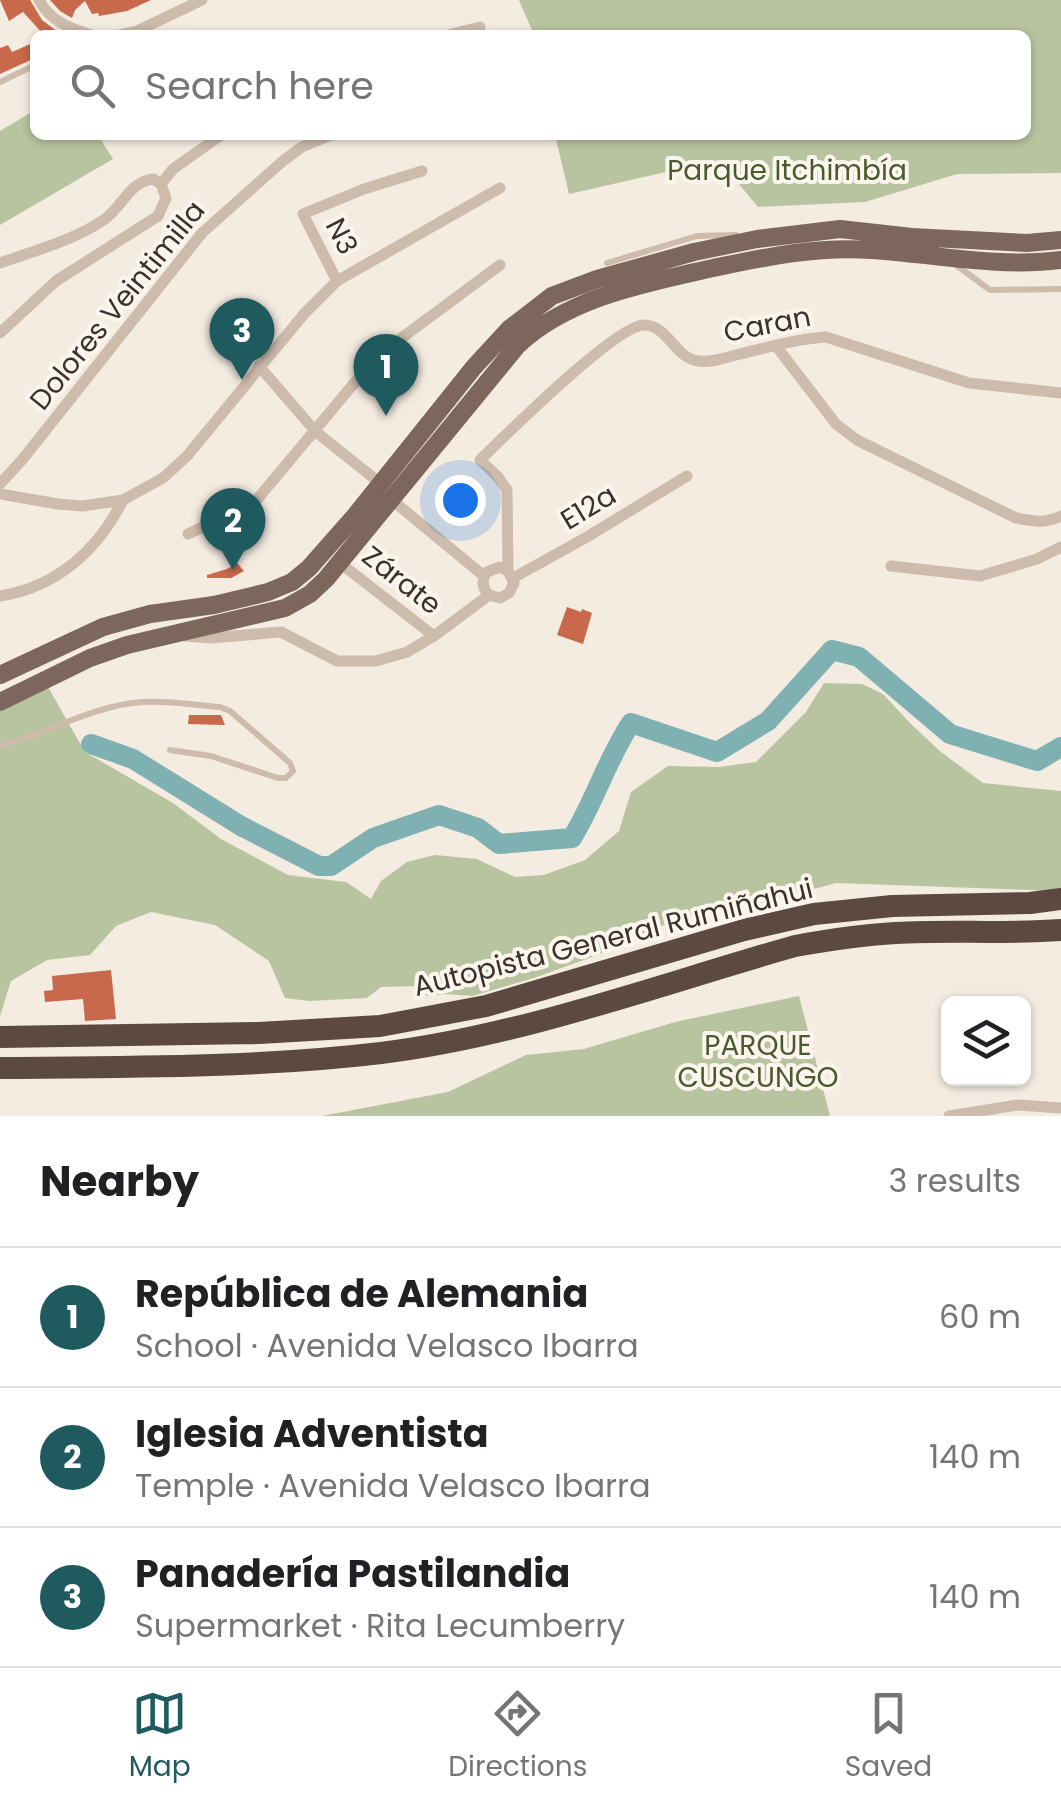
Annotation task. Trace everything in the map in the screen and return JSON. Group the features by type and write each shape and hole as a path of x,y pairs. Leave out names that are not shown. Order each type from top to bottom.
{"highway":[{"name":"Autopista General Rumiñahui","path":"0,1038 259,1033 380,1026 486,1006 744,930 814,914 892,906 1061,900"},
{"name":"Autopista General Rumiñahui","path":"0,1068 246,1063 382,1053 489,1034 795,946 896,933 1061,930"}],"main road":[{"path":"0,676 103,627 150,614 214,605 292,582 330,544 509,328 552,296 645,265 757,239 840,230 913,246 947,258 1061,260"},
{"path":"0,702 90,658 127,645 285,608 310,594 529,334 600,298 792,251 1061,240"}],"street":[{"path":"40,0 55,20 79,30"},
{"path":"141,30 195,2"},
{"path":"471,30 480,28"},
{"path":"161,184 173,168 213,140"},
{"name":"Dolores Veintimilla","path":"0,484 202,234 284,160 319,140"},
{"name":"N3","path":"337,281 303,214 422,171"},
{"path":"0,263 86,230 106,218 138,183 153,180 161,184 166,198 158,216 56,281 0,334"},
{"path":"0,494 70,505 123,500 176,468 259,366 337,281 500,188"},
{"path":"188,534 255,502 376,358 500,265"},
{"name":"Caran","path":"511,574 507,490 480,460 554,389 635,326 647,324 658,329 682,355 695,362 802,338 826,337 970,383 1061,393"},
{"path":"776,346 836,424 857,440 1016,518 1037,522 1061,516"},
{"path":"259,366 316,432 380,483"},
{"name":"E12a","path":"511,574 587,537 686,476"},
{"path":"0,596 25,589 72,565 102,537 123,500"},
{"path":"392,500 484,576"},
{"path":"891,566 980,576 1061,548"},
{"name":"Zárate","path":"340,563 434,636"},
{"path":"495,567 511,574 512,588 500,598 490,595 483,586 484,576 495,567"},
{"path":"171,636 211,638 281,632 336,661 376,661 407,652 490,595"},
{"path":"949,1116 1018,1105 1061,1108"}],"lane":[{"path":"0,82 30,67"},
{"path":"607,263 697,236 757,239"},
{"path":"947,258 990,290 1061,289"},
{"path":"0,746 115,706 144,702 220,707 290,763 293,771 286,778 278,778 212,756 170,750"}],"green space":[{"name":"Parque Itchimbía","path":"519,0 1061,0 1061,173 957,174 865,202 758,207 719,160 569,194 556,140 1031,140 1031,30 532,30"},
{"path":"30,113 30,140 101,140 113,159 0,225 0,131"},
{"path":"824,683 862,684 883,694 941,752 983,783 1061,791 1061,891 836,883 772,900 726,905 649,930 636,941 534,978 472,996 427,996 419,986 381,987 367,998 309,1001 285,998 269,961 215,925 151,912 116,926 90,955 47,960 11,981 0,1016 0,711 48,687 85,752 173,803 221,839 288,875 346,882 371,899 381,881 407,862 435,855 477,859 515,877 544,875 585,860 619,831 631,792 668,766 719,767 756,762 806,712"},
{"name":"PARQUE CUSCUNGO","path":"799,996 830,1116 322,1116 448,1092 526,1055 584,1049 675,1022"}],"building":[{"path":"0,0 30,0 42,20 55,30 39,30 23,12 9,21"},
{"path":"50,0 151,0 127,11 99,16 92,14 85,1 72,18"},
{"path":"30,44 30,60 0,74 0,48 8,45 12,52"},
{"path":"237,563 244,571 231,578 207,578 207,575"},
{"path":"567,607 592,613 583,644 557,635"},
{"path":"189,715 221,715 225,725 188,724"},
{"path":"111,970 116,1019 85,1021 83,999 45,1002 44,991 53,990 52,976"}],"waterway":[{"path":"91,744 133,759 241,826 319,866 331,866 373,838 439,815 478,828 499,844 572,838 631,723 717,752 768,721 832,650 859,657 950,734 1037,761 1061,747"}],"place":[{"name":"Panadería Pastilandia","path":"242,380"},
{"name":"República de Alemania","path":"386,416"},
{"name":"Iglesia Adventista","path":"233,570"}]}
